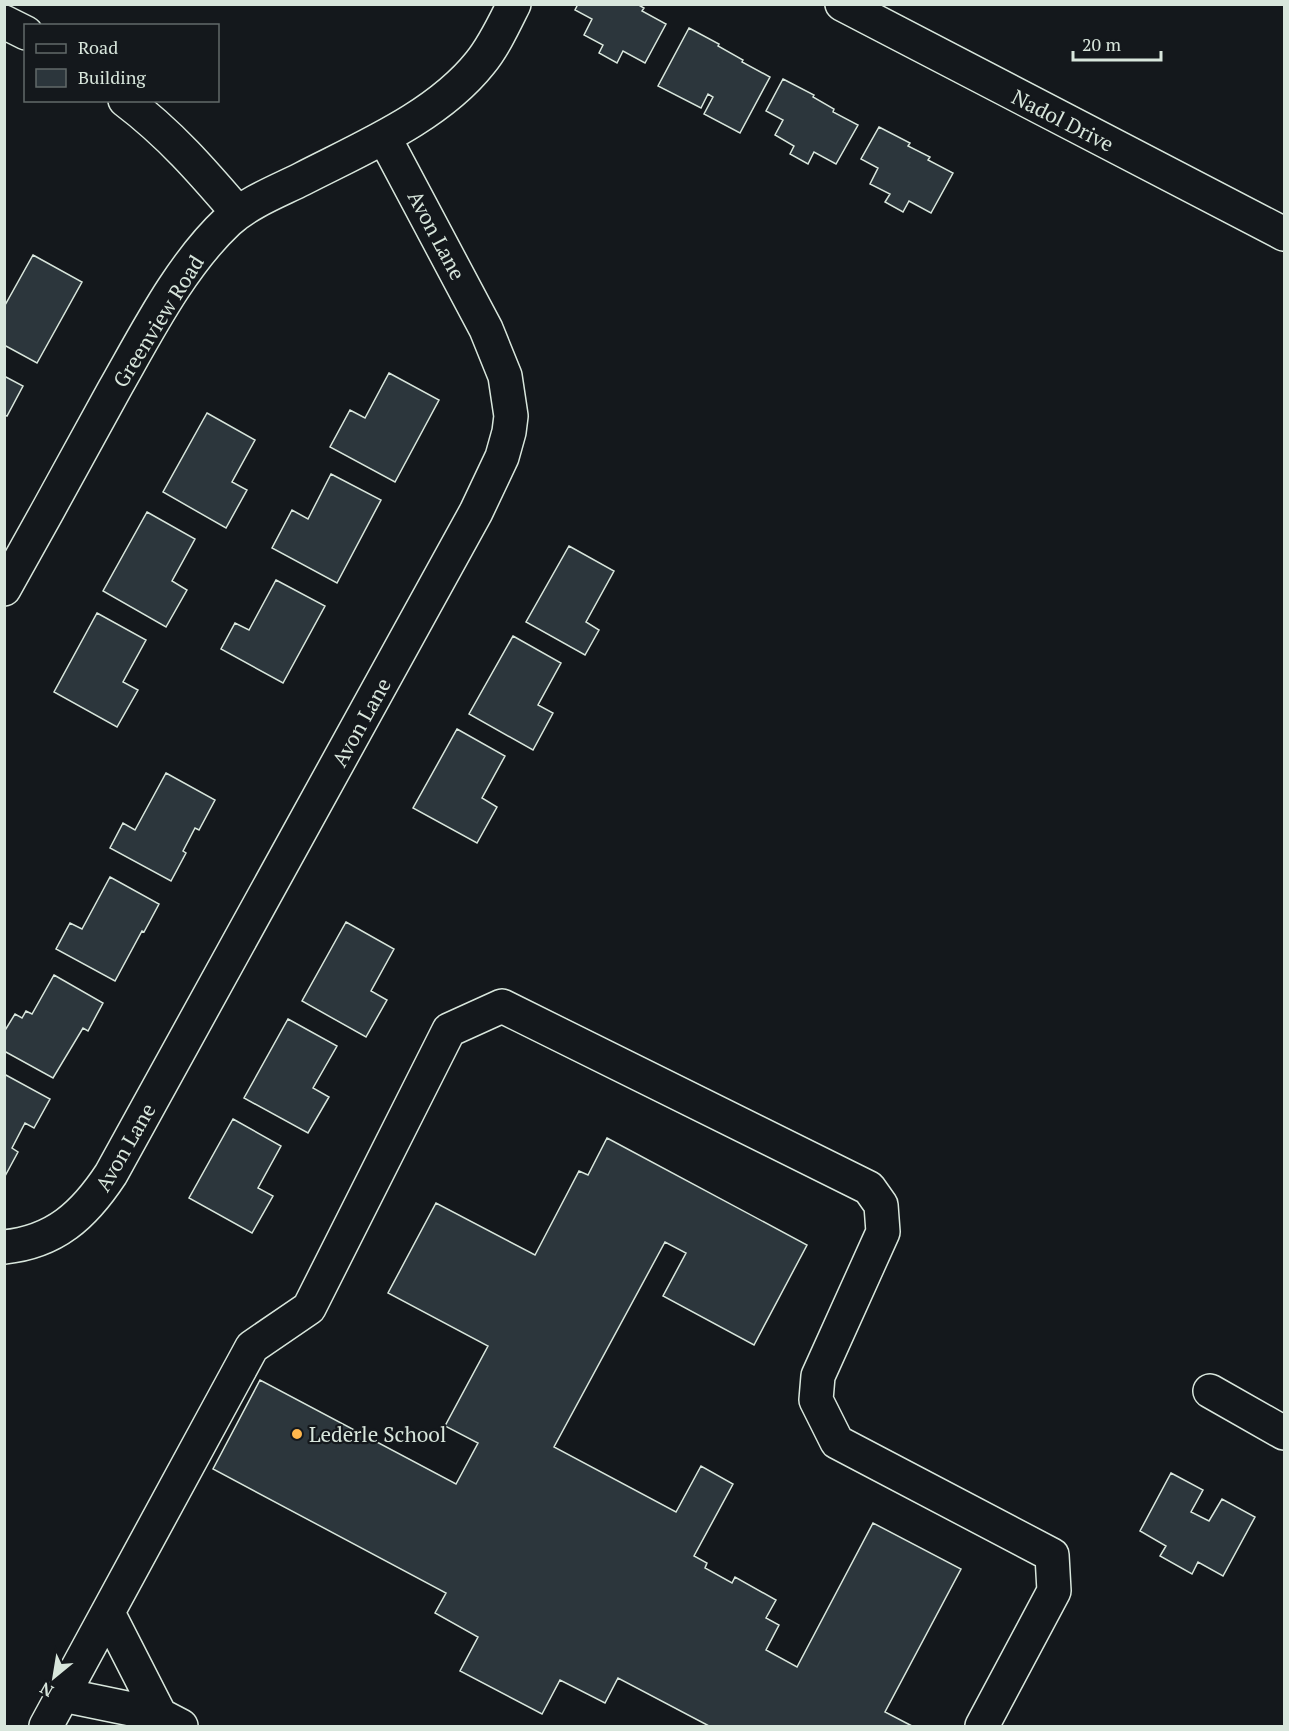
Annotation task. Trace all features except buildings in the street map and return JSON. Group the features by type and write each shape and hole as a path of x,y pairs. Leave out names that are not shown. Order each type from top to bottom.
{"street":[{"name":"Greenview Road","path":"4,589 142,340 189,267 217,233 238,213 384,137 430,108 466,79 481,62 497,38 514,4"},
{"name":"Nadol Drive","path":"842,4 1284,234"},
{"path":"4,22 24,32"},
{"path":"129,102 176,142 238,213"},
{"name":"Avon Lane","path":"4,1247 26,1245 47,1237 67,1224 81,1213 97,1195 111,1174 476,512 502,457 511,416 502,368 486,329 384,137"},
{"path":"46,1726 252,1347 309,1308 449,1030 502,1006 869,1188 881,1204 883,1232 818,1376 816,1400 837,1442 1052,1555 1054,1591 982,1726"},
{"path":"1210,1391 1284,1433"},
{"path":"108,1613 171,1721"},
{"path":"63,1695 171,1721"}],"place":[{"name":"Lederle School","path":"297,1434"}]}
